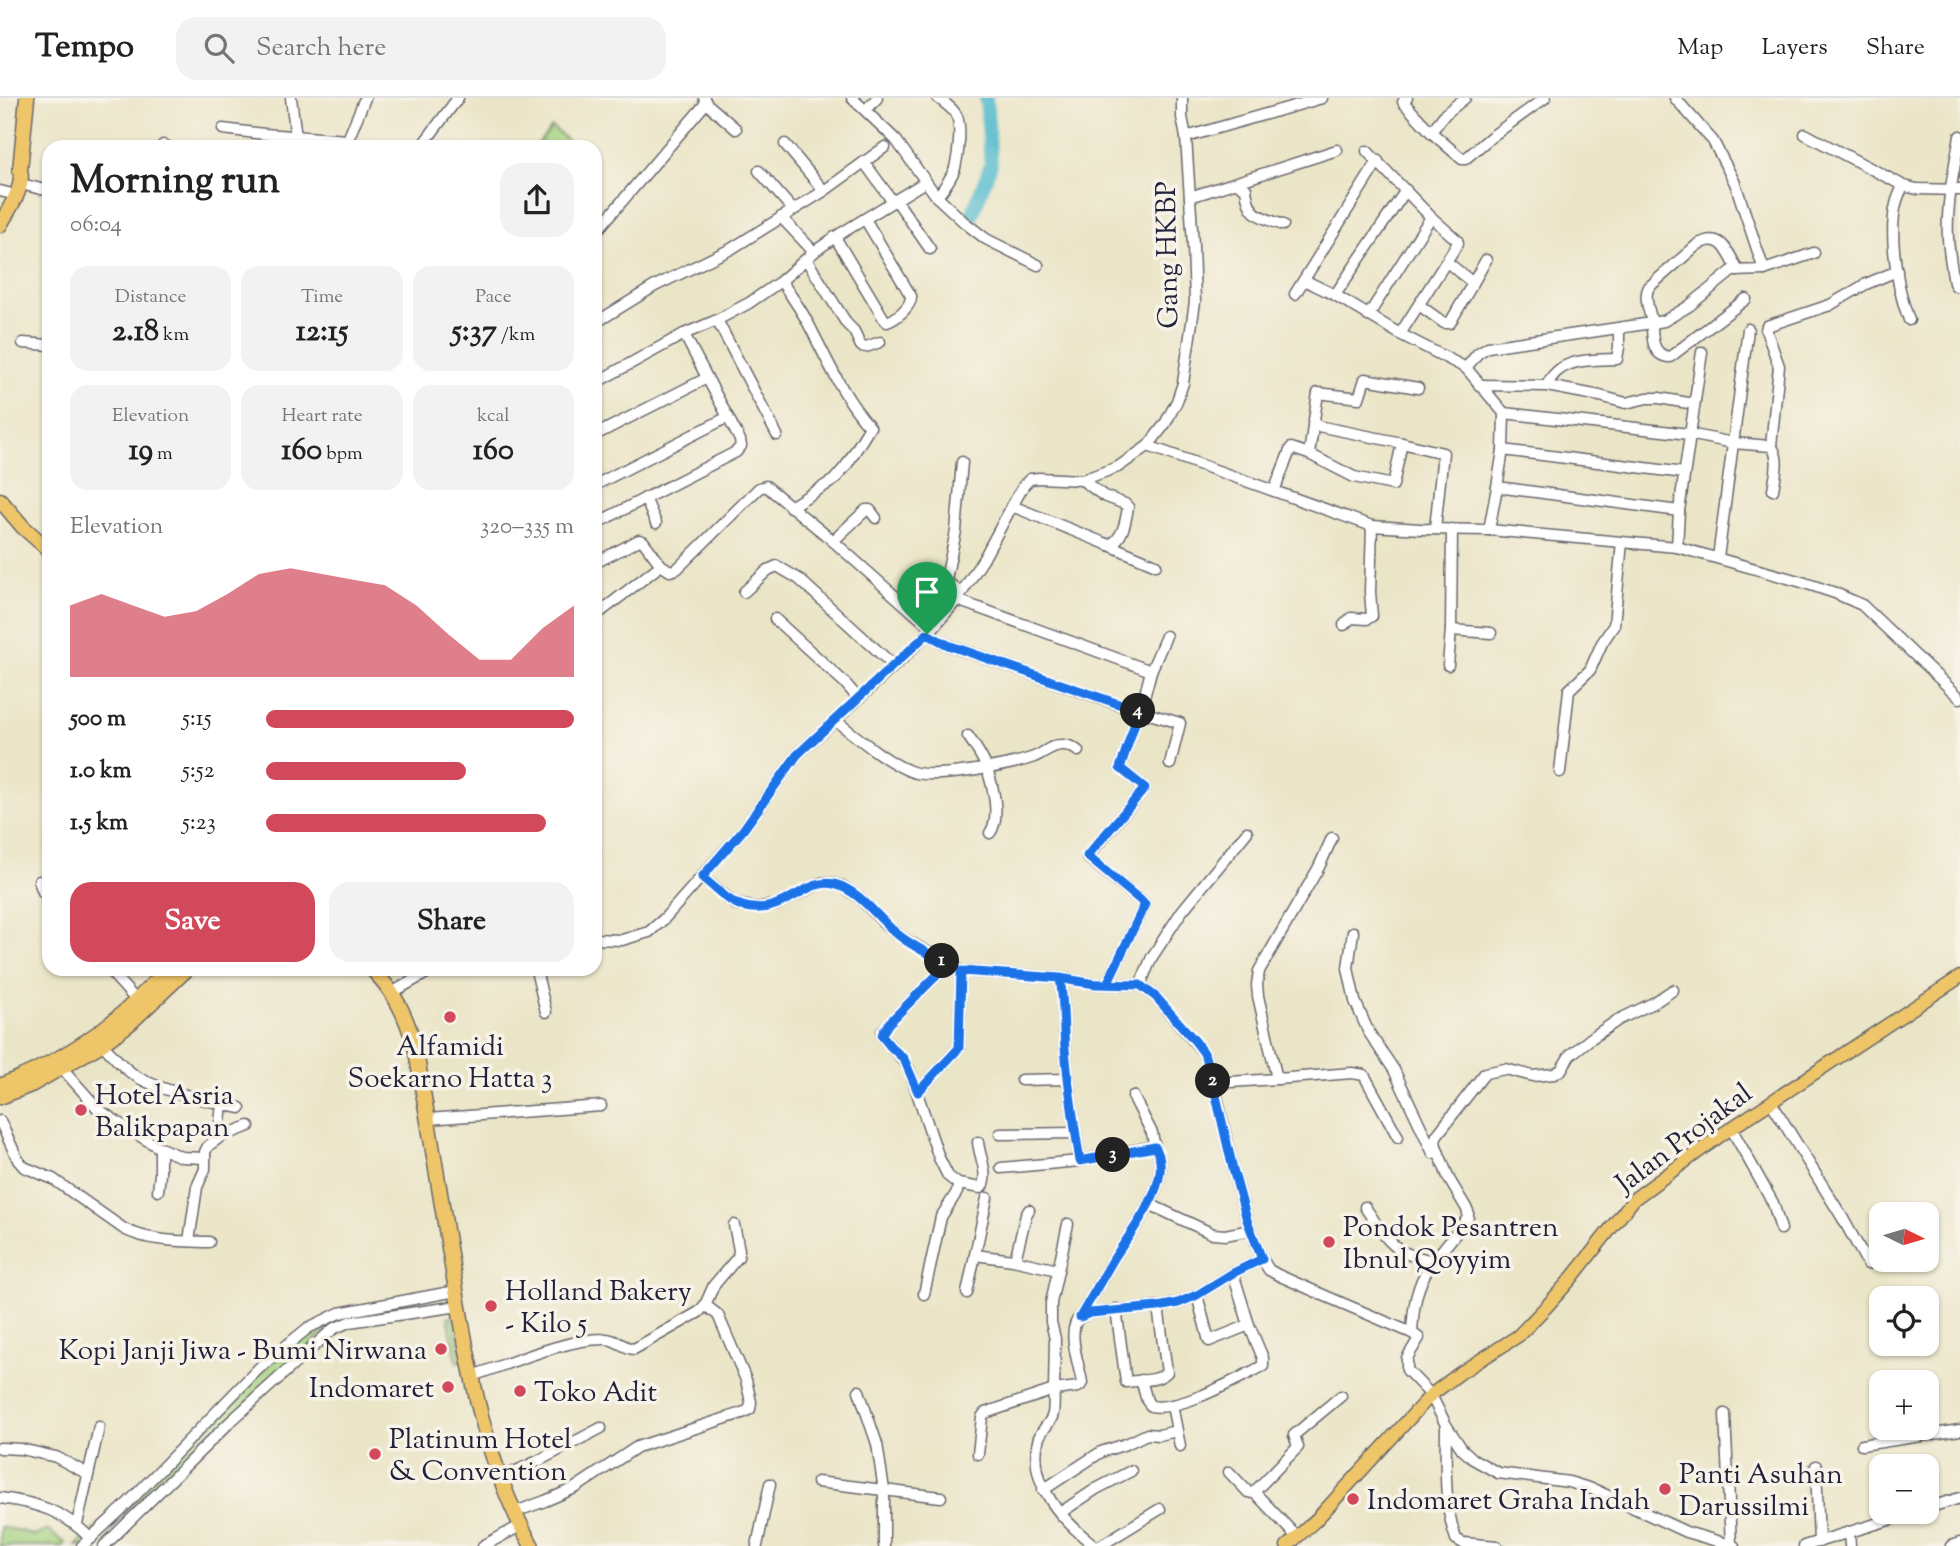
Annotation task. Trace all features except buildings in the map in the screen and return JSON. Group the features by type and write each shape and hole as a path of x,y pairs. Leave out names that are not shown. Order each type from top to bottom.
{"highway":[{"path":"0,225 20,177 27,98"},
{"path":"0,209 4,192 13,178 20,177"},
{"path":"0,500 42,545"},
{"path":"0,1086 32,1073 64,1055 112,1022 161,976"},
{"path":"0,1097 33,1084 102,1044 129,1024 180,976"},
{"path":"378,976 393,992 406,1018 415,1046 472,1376 484,1426 501,1478 517,1519 532,1546"}],"main road":[{"name":"Jalan Projakal","path":"1292,1541 1317,1520 1431,1395 1518,1336 1562,1289 1634,1199 1731,1128 1960,977"}],"street":[{"path":"292,98 295,140"},
{"path":"348,140 365,98"},
{"path":"426,140 458,98"},
{"path":"852,98 896,139 937,197 964,222 986,239 1038,265"},
{"path":"866,110 877,98"},
{"path":"937,197 954,168 959,130 955,113 938,98"},
{"name":"Gang HKBP","path":"1082,480 1118,467 1148,446 1165,424 1177,401 1186,371 1195,302 1182,98"},
{"path":"1186,137 1322,98"},
{"path":"1407,98 1403,102 1431,132 1458,158 1465,159 1545,98"},
{"path":"1431,132 1445,114 1465,98"},
{"path":"1677,99 1713,141 1735,183 1764,270"},
{"path":"602,225 705,101 736,129"},
{"path":"223,129 284,140"},
{"path":"1805,134 1904,186 1955,190"},
{"path":"1960,136 1948,240 1954,283 1960,287"},
{"path":"306,140 323,137 333,140"},
{"path":"785,144 824,191"},
{"path":"602,319 655,286 731,248 824,191 886,147"},
{"path":"1189,197 1337,150"},
{"path":"1367,151 1458,243 1401,334"},
{"path":"1295,294 1378,161"},
{"path":"864,162 930,249"},
{"path":"759,171 793,210"},
{"path":"20,177 42,188"},
{"path":"602,379 684,334 748,303 781,281 835,237 925,182"},
{"path":"1237,183 1245,189 1247,203 1254,212 1283,225"},
{"path":"1904,186 1898,196 1893,221 1901,298 1909,320"},
{"path":"1335,295 1406,190"},
{"path":"781,217 810,256 861,346 880,342"},
{"path":"1368,316 1431,217"},
{"path":"835,237 884,319 892,320 911,303 911,296 865,219"},
{"path":"1738,271 1727,249 1715,240 1706,240 1696,245 1646,291 1652,323 1652,342 1661,355 1670,357 1746,299"},
{"path":"1466,368 1478,353 1488,347 1664,321 1689,306 1729,273 1764,270 1814,253"},
{"path":"1419,305 1444,323 1450,323 1486,260"},
{"path":"1447,262 1473,283"},
{"path":"1771,446 1779,366 1766,330 1767,326 1830,305 1866,284 1897,271"},
{"path":"1304,280 1466,368 1504,414 1503,450 1489,530"},
{"path":"781,281 806,319 830,368 857,412 870,427 834,480 790,507"},
{"path":"717,320 777,435"},
{"path":"1547,386 1554,375 1569,364 1590,359 1616,359 1619,328"},
{"path":"1718,558 1748,329"},
{"path":"602,520 736,452 741,446 684,334"},
{"path":"23,343 42,344"},
{"path":"1677,547 1679,511 1702,352"},
{"path":"602,431 707,378"},
{"path":"1309,454 1318,393 1359,398 1365,379 1418,388"},
{"path":"1479,385 1547,386 1626,403 1659,398 1694,404"},
{"path":"1504,414 1689,434 1733,443 1771,446 1776,455 1773,490"},
{"path":"602,481 728,417"},
{"path":"1313,425 1443,453 1435,529"},
{"path":"1275,491 1291,448 1354,477 1393,485 1402,443"},
{"path":"1148,446 1372,526 1489,530 1677,547 1835,593 1861,605 1960,698"},
{"path":"1503,450 1684,473"},
{"path":"962,462 956,531 946,579 959,596 1151,671"},
{"path":"602,939 622,940 649,932 664,919 743,830 797,755 930,631 959,596 984,558 1024,485 1030,479 1082,480 1104,496 1125,504 1128,507 1119,539 1109,545"},
{"path":"602,559 639,540 643,541 662,565 670,571 677,569 762,486 766,486 833,541 948,645 1180,723 1170,764"},
{"path":"1497,487 1679,511"},
{"path":"645,498 656,523"},
{"path":"1012,506 1156,565"},
{"path":"833,541 866,510 870,510 876,518"},
{"path":"1344,625 1351,618 1372,617 1372,526"},
{"path":"1448,665 1452,528"},
{"path":"1560,772 1569,690 1590,670 1602,643 1614,625 1622,542"},
{"path":"602,611 662,565"},
{"path":"744,592 768,570 777,566 799,579 893,665"},
{"path":"775,619 858,698"},
{"path":"1451,630 1491,633"},
{"path":"1107,984 1145,904 1087,856 1145,788 1120,768 1151,671 1166,636"},
{"path":"835,720 874,749 914,772 933,775 987,768 1035,757 1061,745 1078,751"},
{"path":"968,736 987,768 996,811 995,825 990,833"},
{"path":"1140,985 1152,957 1182,911 1247,832"},
{"path":"1277,1079 1258,996 1259,971 1319,867 1332,838"},
{"path":"702,877 736,904 756,908 776,905 821,883 842,886 860,898 904,939 961,971 1140,985 1156,997 1204,1053 1251,1230 1269,1270 1419,1338 1407,1359 1407,1370 1431,1395 1462,1449 1498,1473 1569,1482 1595,1490 1686,1532 1733,1546 1725,1414"},
{"path":"38,881 42,890"},
{"path":"1353,932 1348,968 1358,1010 1368,1031 1394,1070 1441,1172 1449,1179"},
{"path":"948,964 889,1023 882,1036 904,1059 918,1092 939,1158 948,1176 958,1184 981,1188 984,1186 984,1169 978,1142"},
{"path":"918,1092 959,1048 961,971"},
{"path":"114,976 136,1000"},
{"path":"393,992 421,976"},
{"path":"538,976 547,1012"},
{"path":"1060,978 1068,1079 1080,1161"},
{"path":"1412,1333 1417,1293 1426,1273 1468,1217 1468,1211 1449,1179 1436,1146 1437,1135 1485,1073 1504,1069 1533,1076 1554,1074 1561,1070 1570,1055 1590,1039 1673,990"},
{"path":"102,1044 137,1077 240,1108"},
{"path":"62,1068 99,1110 160,1148 182,1157 205,1158"},
{"path":"1213,1083 1352,1073 1364,1075 1398,1137"},
{"path":"1021,1080 1068,1079"},
{"path":"978,1454 985,1413 1054,1390 1078,1387 1082,1383 1073,1328 1149,1204 1161,1170 1160,1156 1152,1133 1133,1096"},
{"path":"1771,1102 1868,1264"},
{"path":"219,1123 222,1103"},
{"path":"428,1119 601,1106"},
{"path":"0,1121 23,1167 52,1179 132,1233 173,1241 209,1242"},
{"path":"189,1241 197,1187 205,1169 208,1146 220,1137 248,1126"},
{"path":"1731,1128 1773,1203 1781,1229"},
{"path":"1000,1134 1074,1133"},
{"path":"1001,1168 1080,1161 1155,1147"},
{"path":"158,1191 160,1148"},
{"path":"923,1294 941,1217 957,1192 958,1184"},
{"path":"967,1293 987,1198"},
{"path":"1149,1204 1213,1234 1225,1235 1251,1230"},
{"path":"1365,1207 1396,1247 1405,1253 1435,1262"},
{"path":"1015,1261 1029,1210"},
{"path":"1068,1224 1052,1303 1051,1322 1055,1339 1053,1413 1039,1437 1036,1451 1038,1478 1043,1490 1060,1513 1084,1538 1097,1546 1160,1509"},
{"path":"472,1376 580,1341 613,1339 628,1349 634,1349 699,1312 714,1285 738,1257 734,1225"},
{"path":"975,1255 1058,1270"},
{"path":"1080,1317 1116,1309 1178,1303 1262,1259"},
{"path":"1141,1380 1147,1401 1156,1407 1203,1395 1262,1366 1263,1358 1249,1325 1233,1273"},
{"path":"1197,1295 1207,1340 1249,1325"},
{"path":"0,1498 30,1502 53,1510 77,1524 87,1542 260,1367 308,1328 339,1313 457,1298"},
{"path":"104,1546 230,1422 333,1329 349,1322 457,1298"},
{"path":"483,1546 517,1519 575,1488 637,1447 750,1409 746,1380 723,1326 718,1315 705,1305"},
{"path":"1116,1309 1126,1382 1166,1376 1158,1307"},
{"path":"859,1391 877,1444 884,1490 884,1546"},
{"path":"1256,1494 1257,1487 1298,1447 1294,1436 1341,1396"},
{"path":"1172,1405 1180,1446"},
{"path":"1446,1425 1448,1509 1455,1539 1463,1543 1497,1546"},
{"path":"77,1524 99,1427"},
{"path":"501,1478 601,1428"},
{"path":"1862,1445 1960,1430"},
{"path":"1043,1490 1101,1452 1147,1434 1159,1435 1177,1431"},
{"path":"0,1448 56,1457 88,1474"},
{"path":"1816,1466 1819,1542"},
{"path":"1060,1513 1096,1489 1131,1471"},
{"path":"1229,1472 1248,1492 1256,1494 1292,1541"},
{"path":"817,1482 941,1497"},
{"path":"757,1546 770,1484"},
{"path":"1939,1504 1960,1498"},
{"path":"1804,1546 1875,1524"},
{"path":"1686,1532 1687,1546"},
{"path":"1849,1532 1850,1546"},
{"path":"1951,1546 1960,1543"}],"green space":[{"path":"552,127 567,140 541,140"},
{"path":"453,1316 462,1361 457,1362 448,1317"},
{"path":"329,1321 332,1325 90,1546 76,1546 268,1366 312,1330"},
{"path":"0,1527 35,1536 47,1530 65,1543 62,1546 0,1546"}],"waterway":[{"path":"971,218 991,164 986,98"}],"place":[{"name":"Alfamidi Soekarno Hatta 3","path":"450,1017"},
{"name":"Hotel Asria Balikpapan","path":"81,1110"},
{"name":"Pondok Pesantren Ibnul Qoyyim","path":"1329,1242"},
{"name":"Holland Bakery - Kilo 5","path":"491,1306"},
{"name":"Kopi Janji Jiwa - Bumi Nirwana","path":"441,1349"},
{"name":"Indomaret","path":"448,1387"},
{"name":"Toko Adit","path":"520,1391"},
{"name":"Platinum Hotel & Convention","path":"375,1454"},
{"name":"Panti Asuhan Darussilmi","path":"1665,1489"},
{"name":"Indomaret Graha Indah","path":"1353,1499"}],"route":[{"path":"927,634 797,755 743,830 702,877 736,904 756,908 776,905 821,883 842,886 860,898 904,939 948,964 889,1023 882,1036 904,1059 918,1092 959,1048 961,971 1060,978 1095,984 1140,985 1156,997 1204,1053 1247,1220 1262,1259 1178,1303 1116,1309 1080,1317 1152,1198 1161,1170 1160,1156 1155,1147 1080,1161 1074,1133 1060,978 1107,984 1145,904 1087,856 1145,788 1120,768 1139,711 948,645 927,634"}]}
